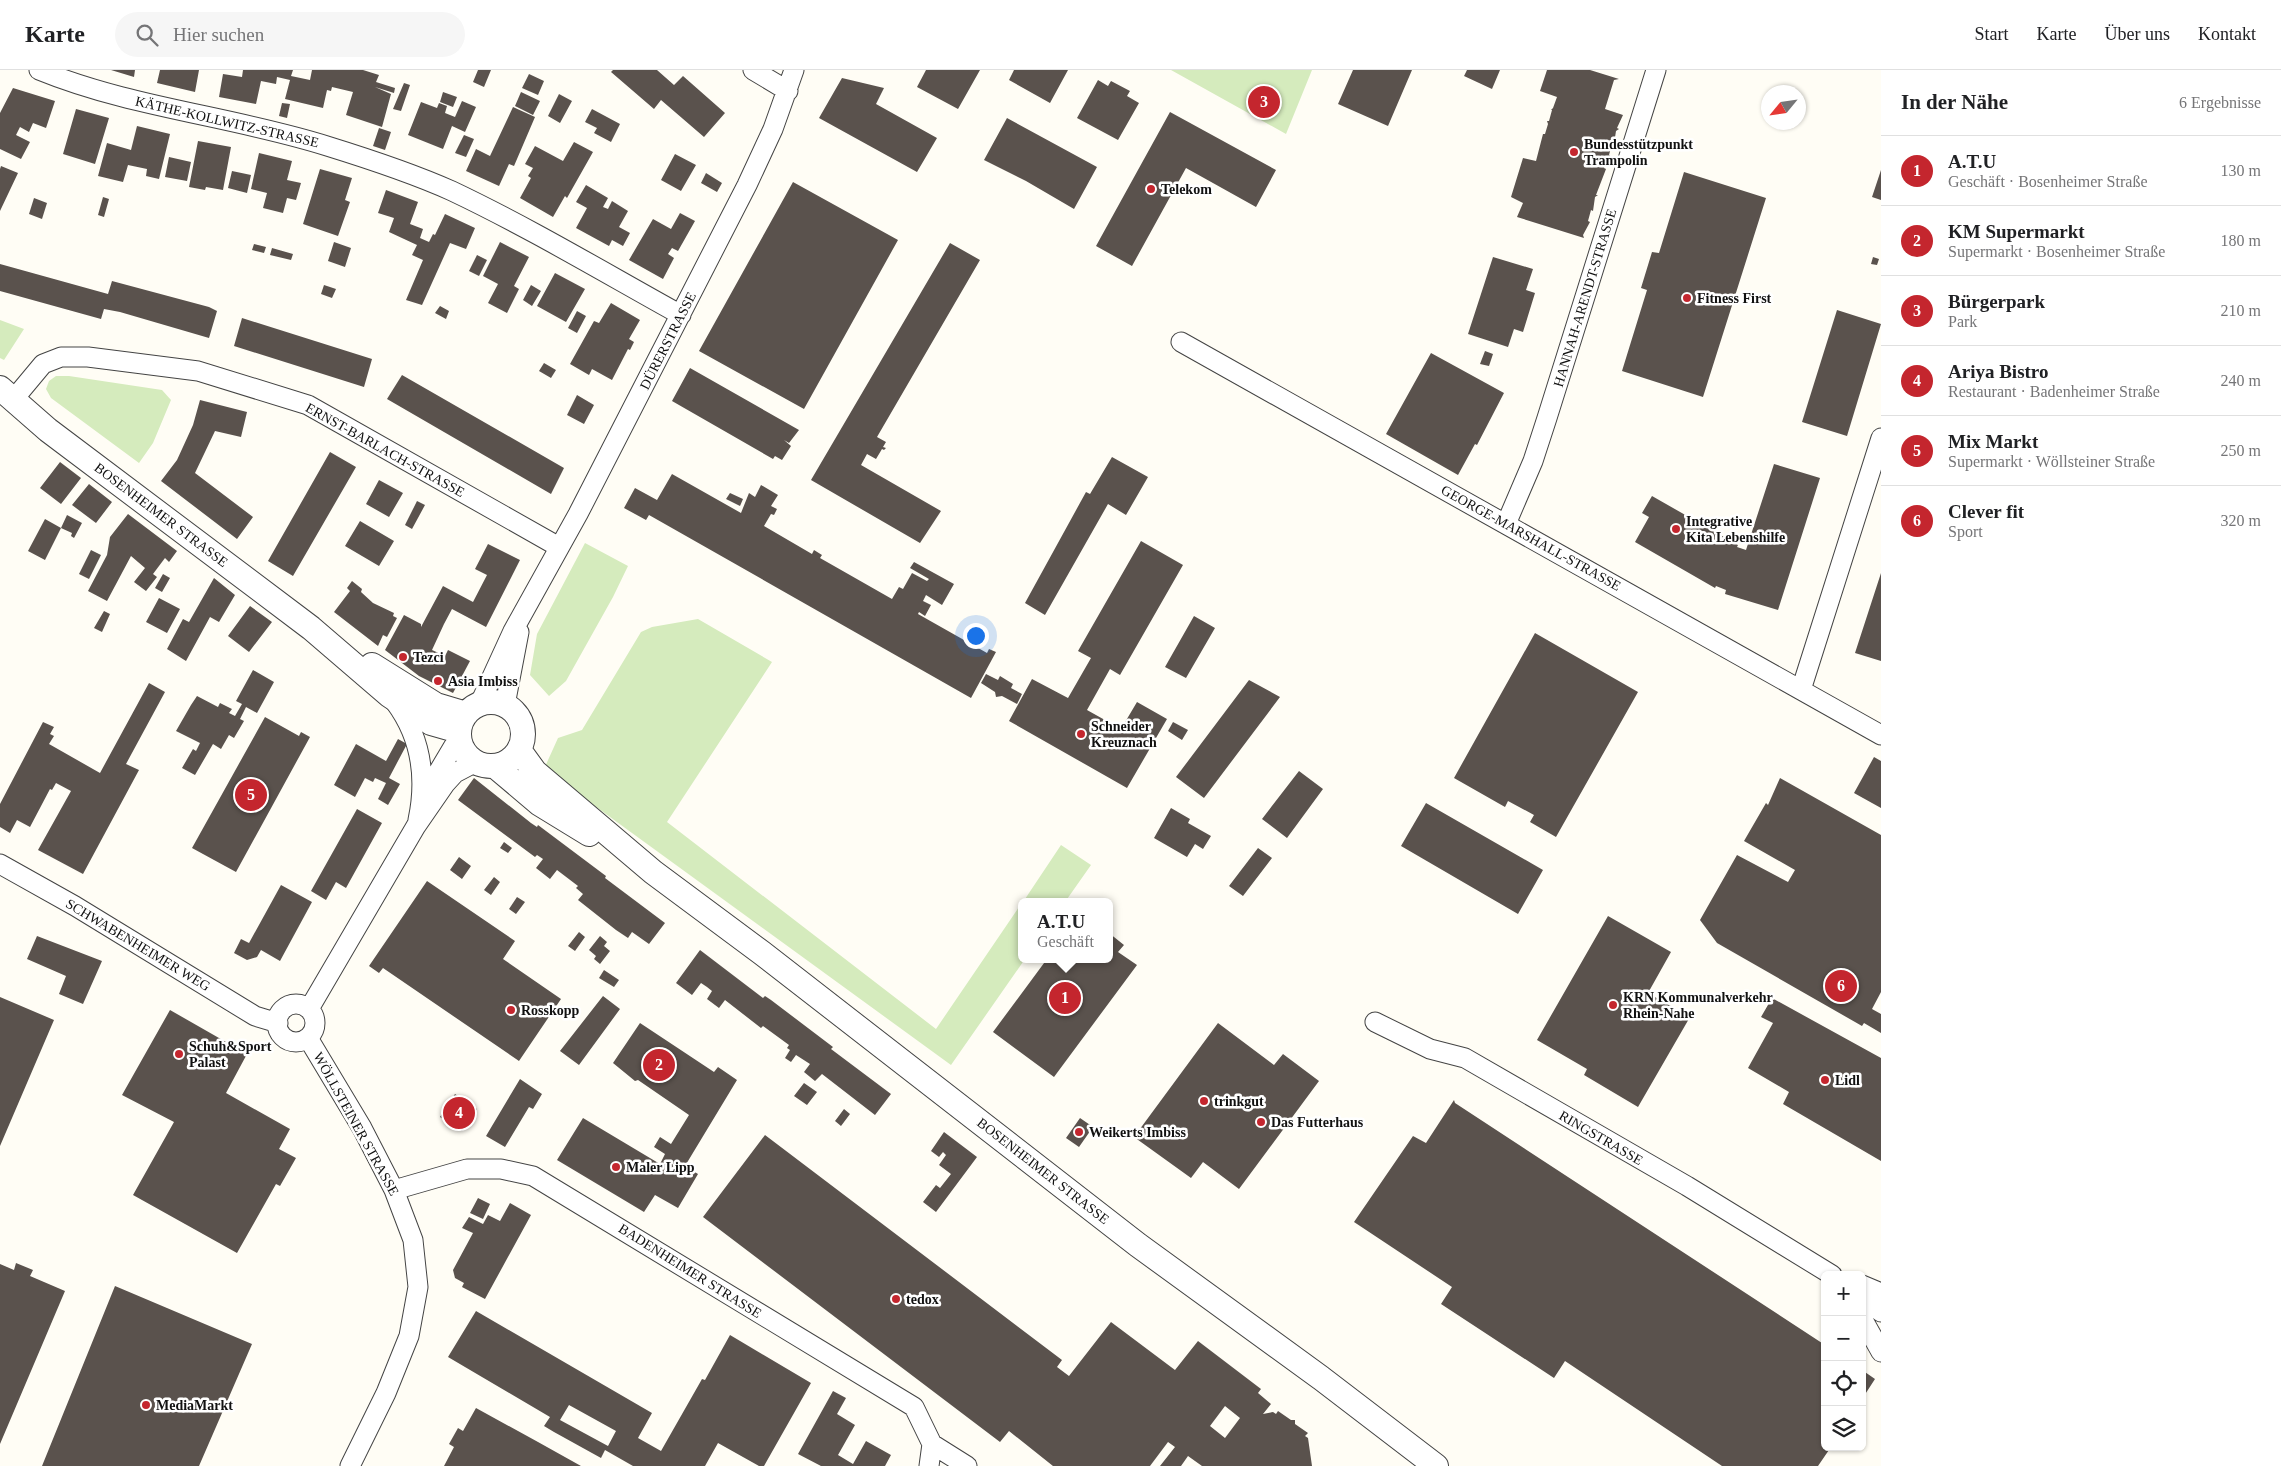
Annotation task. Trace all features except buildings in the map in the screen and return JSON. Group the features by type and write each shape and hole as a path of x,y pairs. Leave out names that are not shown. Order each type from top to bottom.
{"street":[{"name":"KÄTHE-KOLLWITZ-STRASSE","path":"39,70 67,82 145,104 260,128 326,145 400,170 451,191 500,215 681,315"},
{"path":"753,70 788,91"},
{"name":"DÜRERSTRASSE","path":"466,722 681,315 747,185 773,129 794,70"},
{"name":"HANNAH-ARENDT-STRASSE","path":"1506,524 1532,461 1547,418 1656,70"},
{"name":"GEORGE-MARSHALL-STRASSE","path":"1181,342 1881,735"},
{"name":"ERNST-BARLACH-STRASSE","path":"4,393 43,364 61,356 88,357 198,371 308,406 559,547"},
{"name":"BOSENHEIMER STRASSE","path":"4,393 48,430 311,628 389,694 431,723 466,722"},
{"path":"1801,690 1881,438"},
{"name":"DÜRERSTRASSE","path":"506,705 518,634 528,605"},
{"name":"BOSENHEIMER STRASSE","path":"311,628 466,722"},
{"path":"389,694 407,718 414,735 422,768 422,799 416,826"},
{"path":"309,1009 405,848 416,826 445,784 461,769 512,758 519,750 523,728 516,714 506,705 497,702 466,722 422,799"},
{"path":"466,722 463,749 485,764"},
{"name":"BOSENHEIMER STRASSE","path":"519,750 534,772 653,872 774,962 1138,1245 1321,1378 1436,1466"},
{"name":"BOSENHEIMER STRASSE","path":"485,764 540,804 653,872"},
{"name":"SCHWABENHEIMER WEG","path":"0,864 75,906 255,1016 278,1023"},
{"path":"296,1005 309,1009 315,1024 312,1034 308,1038 297,1042 291,1041 281,1034 278,1023 281,1013 288,1006 296,1005"},
{"name":"RINGSTRASSE","path":"1375,1022 1430,1049 1465,1058 1687,1186 1825,1271"},
{"name":"WÖLLSTEINER STRASSE","path":"308,1038 362,1128 394,1190 413,1240 418,1287 409,1336 386,1393 350,1466"},
{"name":"BADENHEIMER STRASSE","path":"394,1190 467,1169 502,1169 533,1176 914,1407 932,1444"},
{"path":"1866,1287 1881,1293"},
{"path":"1866,1301 1881,1312"},
{"path":"1866,1325 1881,1352"},
{"path":"930,1466 932,1444 967,1466"}],"green space":[{"path":"1171,70 1312,70 1286,134"},
{"path":"0,320 24,329 4,360 0,358"},
{"path":"56,376 69,376 162,390 171,400 153,443 139,463 51,398 46,389 49,381"},
{"path":"585,543 628,566 613,597 566,681 549,696 530,675 537,634"},
{"path":"698,619 772,662 667,822 936,1029 1018,908 1018,963 1022,963 951,1065 544,769 558,738 582,730 641,632 652,627"},
{"path":"1061,845 1091,865 1068,898 1026,898"}],"place":[{"name":"Bürgerpark","path":"1264,102"},
{"name":"Bundesstützpunkt Trampolin","path":"1574,152"},
{"name":"Telekom","path":"1151,189"},
{"name":"Fitness First","path":"1687,298"},
{"name":"Integrative Kita Lebenshilfe","path":"1676,529"},
{"name":"Tezci","path":"403,657"},
{"name":"Asia Imbiss","path":"438,681"},
{"name":"Schneider Kreuznach","path":"1081,734"},
{"name":"Mix Markt","path":"251,795"},
{"name":"Clever fit","path":"1841,986"},
{"name":"A.T.U","path":"1065,998"},
{"name":"KRN Kommunalverkehr Rhein-Nahe","path":"1613,1005"},
{"name":"Rosskopp","path":"511,1010"},
{"name":"Schuh&Sport Palast","path":"179,1054"},
{"name":"KM Supermarkt","path":"659,1065"},
{"name":"Lidl","path":"1825,1080"},
{"name":"trinkgut","path":"1204,1101"},
{"name":"Ariya Bistro","path":"459,1113"},
{"name":"Das Futterhaus","path":"1261,1122"},
{"name":"Weikerts Imbiss","path":"1079,1132"},
{"name":"Maler Lipp","path":"616,1167"},
{"name":"tedox","path":"896,1299"},
{"name":"MediaMarkt","path":"146,1405"}]}
